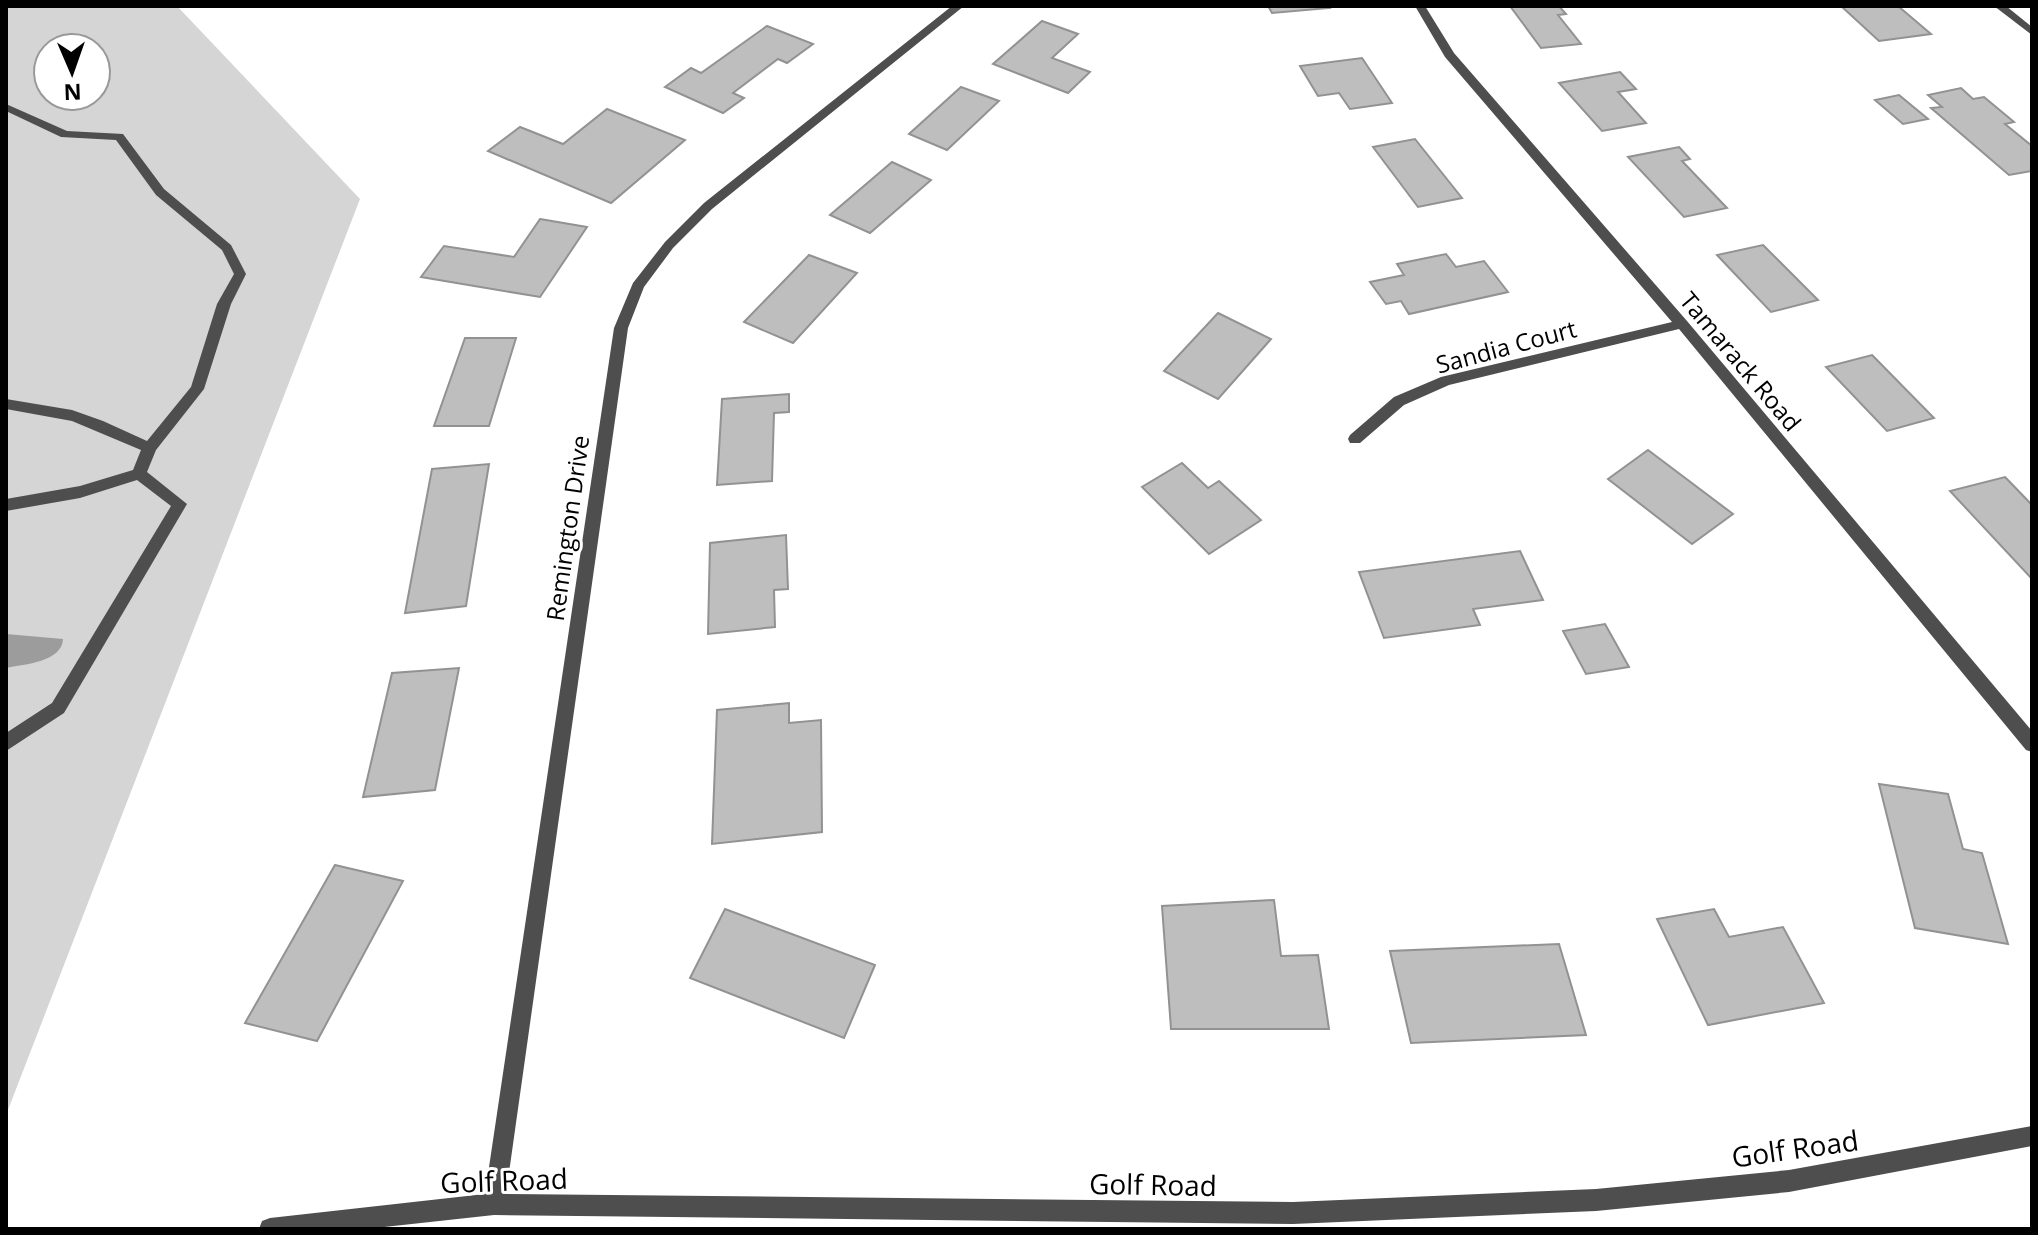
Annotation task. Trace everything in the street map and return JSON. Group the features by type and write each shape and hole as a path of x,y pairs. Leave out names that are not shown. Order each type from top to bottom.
{"street":[{"name":"Remington Drive","path":"494,1204 621,328 638,286 669,245 708,206 959,6"},
{"name":"Tamarack Road","path":"1420,6 1449,55 1682,324 2032,744"},
{"path":"1999,6 2032,32"},
{"path":"6,107 65,134 119,137 160,192 227,248 240,274 224,304 197,389 150,447 139,474"},
{"name":"Sandia Court","path":"1355,439 1399,401 1446,381 1682,324"},
{"path":"6,404 40,406 110,430 128,443 150,447"},
{"path":"6,505 80,492 139,474"},
{"path":"6,743 58,708 180,504 139,474"},
{"name":"Golf Road","path":"270,1229 494,1204 1293,1213 1596,1200 1789,1181 2032,1136"}],"shaded area":[{"path":"6,6 177,6 360,199 6,1115"},
{"path":"6,634 63,639 61,647 50,657 6,668"}],"building":[{"path":"1268,6 1329,6 1330,8 1272,13"},
{"path":"1510,6 1559,6 1566,14 1558,15 1581,44 1541,48"},
{"path":"1841,6 1898,6 1931,34 1879,41"},
{"path":"1042,21 1078,34 1052,58 1090,72 1068,93 993,64"},
{"path":"767,26 813,44 787,63 778,59 733,93 744,98 723,113 665,87 691,68 701,73"},
{"path":"1362,58 1392,103 1350,109 1339,93 1318,96 1300,66"},
{"path":"1620,72 1636,89 1618,92 1646,123 1602,131 1559,83"},
{"path":"961,87 999,101 947,150 909,134"},
{"path":"1961,88 1973,99 1984,97 2014,122 2005,124 2032,146 2032,171 2009,175 1931,108 1942,107 1928,95"},
{"path":"1899,95 1928,119 1903,124 1875,100"},
{"path":"607,109 685,140 611,203 488,151 520,127 563,144"},
{"path":"1415,139 1462,198 1418,207 1373,147"},
{"path":"1679,147 1690,159 1682,161 1727,208 1684,217 1628,157"},
{"path":"892,162 931,180 870,233 830,215"},
{"path":"540,219 587,227 540,297 421,277 444,246 514,257"},
{"path":"1763,245 1818,300 1771,312 1717,255"},
{"path":"1446,254 1456,267 1484,261 1508,292 1409,314 1401,301 1386,304 1370,282 1404,275 1397,264"},
{"path":"809,255 857,273 793,343 744,322"},
{"path":"1218,313 1271,339 1218,399 1164,371"},
{"path":"465,338 516,338 489,426 434,426"},
{"path":"1872,355 1934,418 1887,431 1826,367"},
{"path":"789,394 789,412 774,413 772,481 717,485 722,399"},
{"path":"1648,450 1733,514 1692,544 1608,479"},
{"path":"1182,463 1208,488 1219,481 1261,520 1209,554 1142,487"},
{"path":"489,464 466,606 405,613 432,469"},
{"path":"2005,477 2032,505 2032,579 1950,491"},
{"path":"786,535 788,589 774,590 775,627 708,634 710,543"},
{"path":"1520,551 1543,600 1473,609 1480,625 1384,638 1359,572"},
{"path":"1605,624 1629,667 1586,674 1563,631"},
{"path":"459,668 435,790 363,797 392,673"},
{"path":"789,703 789,723 821,720 822,832 712,844 717,710"},
{"path":"1879,784 1948,794 1963,849 1982,853 2008,944 1915,928"},
{"path":"335,865 403,881 317,1041 245,1023"},
{"path":"1274,900 1281,956 1318,955 1329,1029 1171,1029 1162,906"},
{"path":"725,909 875,965 844,1038 690,978"},
{"path":"1714,909 1729,937 1783,927 1824,1003 1708,1025 1657,919"},
{"path":"1559,944 1586,1035 1411,1043 1390,951"}]}
